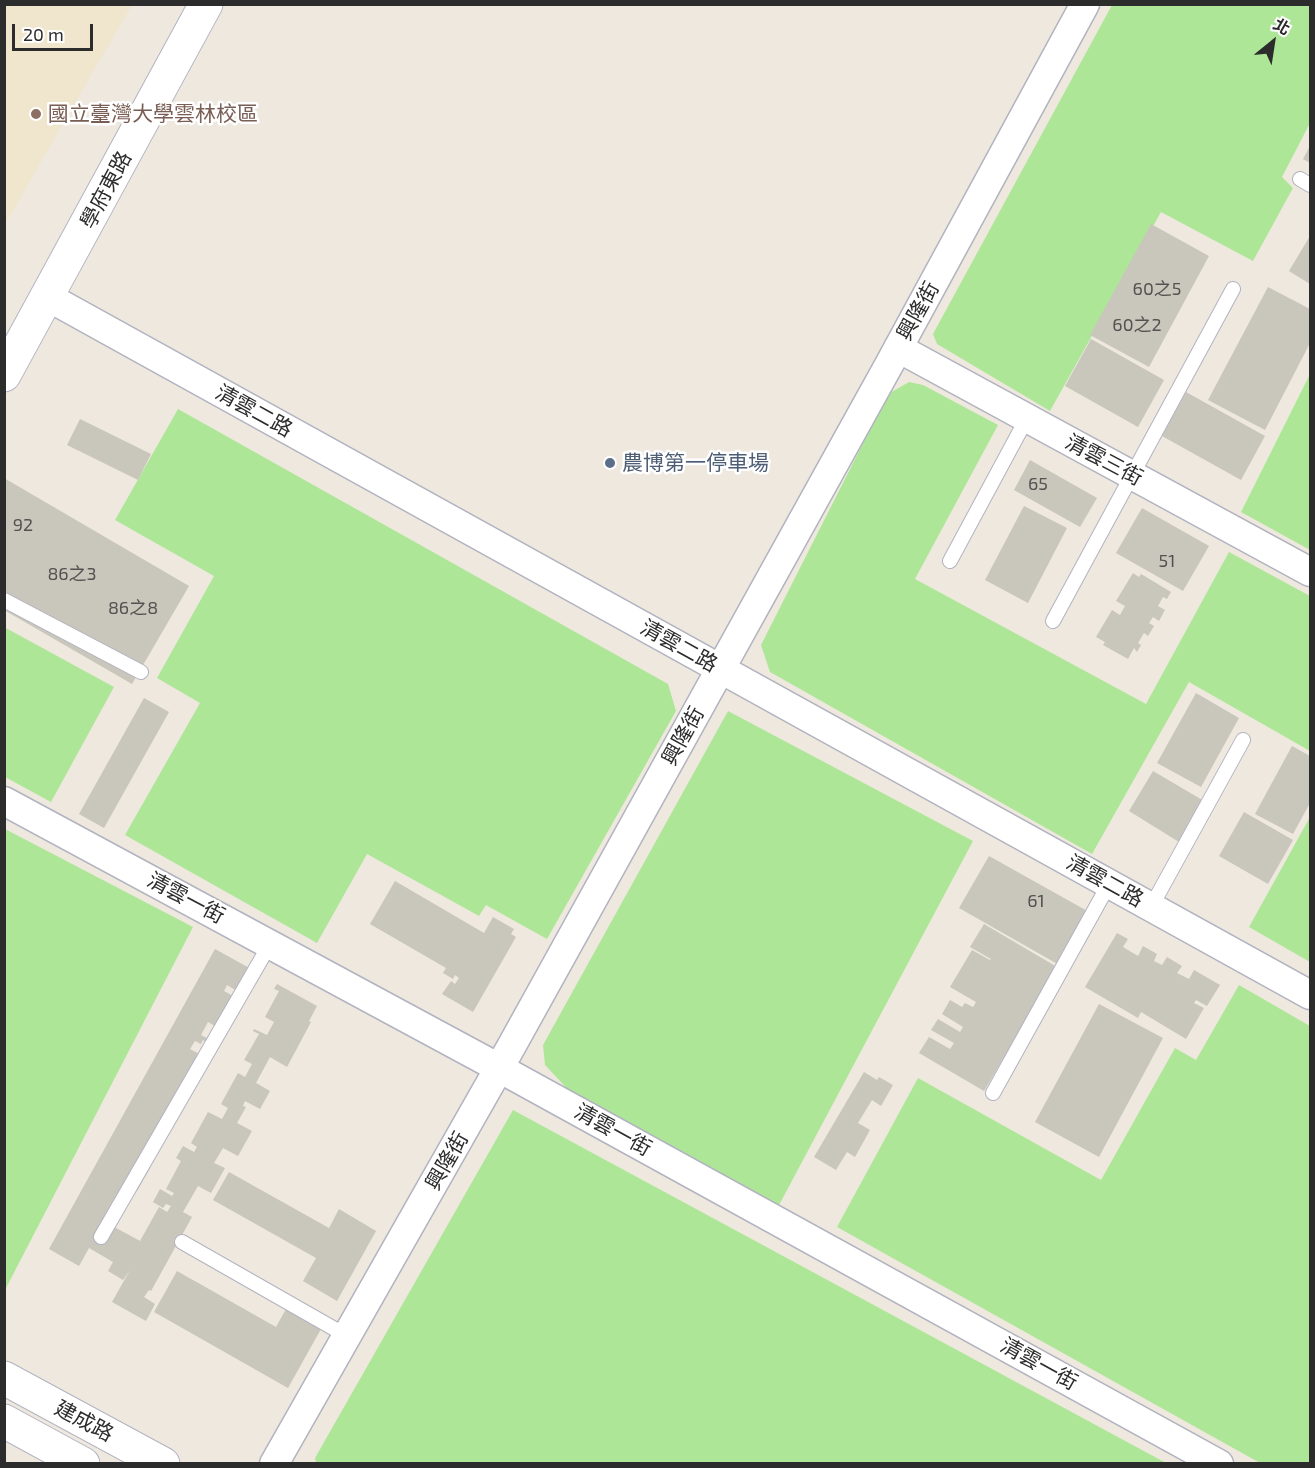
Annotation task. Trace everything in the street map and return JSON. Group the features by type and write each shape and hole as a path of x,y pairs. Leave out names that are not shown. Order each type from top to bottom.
{"street":[{"name":"學府東路","path":"4,375 206,4"},
{"name":"興隆街","path":"274,1464 499,1068 898,348 1085,4"},
{"name":"清雲二路","path":"48,297 1311,995"},
{"name":"清雲三街","path":"898,348 1311,572"},
{"name":"清雲一街","path":"4,801 499,1068 1219,1464"},
{"name":"建成路","path":"4,1378 163,1464"},
{"name":"建成路","path":"4,1421 83,1464"}],"lane":[{"path":"1053,621 1233,290"},
{"path":"950,561 1027,418"},
{"path":"4,600 141,672"},
{"path":"1151,907 1243,740"},
{"path":"993,1094 1109,884"},
{"path":"101,1237 270,944"},
{"path":"182,1242 346,1336"}],"shaded area":[{"name":"國立臺灣大學雲林校區","path":"4,5 132,5 5,224"}],"green space":[{"path":"1112,5 1310,5 1310,123 1282,177 1293,188 1253,261 1161,212 1050,411 937,344 933,334"},
{"path":"1310,374 1310,550 1241,512"},
{"path":"909,382 923,385 998,425 915,579 1146,704 1229,552 1310,596 1310,751 1189,682 1092,854 770,672 761,645 888,394"},
{"path":"178,409 668,684 676,711 547,939 486,905 479,916 367,854 317,943 125,835 200,703 157,678 214,576 115,520"},
{"path":"4,627 114,687 51,802 5,777"},
{"path":"728,711 973,841 778,1207 576,1098 545,1065 543,1045"},
{"path":"1310,817 1310,962 1249,927"},
{"path":"5,829 193,927 5,1290"},
{"path":"1239,985 1310,1026 1310,1459 1308,1463 1260,1463 837,1227 918,1078 1101,1180 1175,1048 1196,1060"},
{"path":"513,1110 1166,1463 316,1463 315,1458"}],"building":[{"path":"1310,146 1310,163 1303,159"},
{"path":"1151,224 1209,256 1149,367 1090,335"},
{"path":"1310,236 1310,284 1289,271"},
{"path":"1268,287 1310,309 1310,343 1265,430 1208,400"},
{"path":"1091,339 1164,380 1138,427 1065,386"},
{"path":"1186,392 1265,436 1241,480 1162,436"},
{"path":"80,419 151,454 138,480 67,445"},
{"path":"1030,460 1097,498 1080,527 1014,490"},
{"path":"4,478 189,586 132,684 4,610"},
{"path":"1024,506 1067,528 1028,603 985,580"},
{"path":"1142,508 1209,546 1183,591 1116,553"},
{"path":"1133,573 1139,577 1141,574 1171,592 1167,599 1163,597 1158,606 1165,610 1159,621 1153,617 1149,623 1154,626 1148,636 1144,633 1138,643 1141,645 1137,652 1134,648 1128,659 1103,645 1105,642 1096,637 1112,610 1120,615 1125,606 1116,601"},
{"path":"1196,693 1239,718 1201,787 1157,763"},
{"path":"144,698 169,712 104,828 79,814"},
{"path":"1292,746 1310,756 1310,803 1293,834 1255,814"},
{"path":"1153,771 1204,801 1179,842 1129,811"},
{"path":"1244,812 1293,840 1268,884 1219,856"},
{"path":"989,856 1098,917 1068,970 959,908"},
{"path":"395,881 484,933 493,917 514,929 511,934 516,937 473,1012 442,994 451,981 455,984 459,978 455,975 453,979 443,973 446,968 370,924"},
{"path":"984,924 1057,967 984,1091 919,1053 929,1037 950,1049 954,1043 931,1030 938,1019 960,1032 963,1027 942,1014 950,1000 962,1007 965,1003 973,1007 976,1002 950,987 972,950 991,959 970,947"},
{"path":"1117,933 1128,939 1123,947 1138,956 1143,946 1157,954 1154,961 1162,965 1167,957 1182,966 1177,973 1189,979 1194,970 1220,985 1207,1006 1196,1000 1194,1003 1204,1008 1186,1039 1141,1012 1138,1018 1085,987"},
{"path":"215,949 253,970 237,991 227,985 224,991 233,996 218,1028 208,1022 201,1035 211,1040 209,1044 203,1040 201,1044 195,1041 190,1049 203,1056 143,1165 150,1168 137,1191 127,1186 107,1223 140,1241 159,1207 167,1212 171,1206 166,1204 163,1208 153,1202 160,1189 172,1196 174,1193 166,1189 181,1161 176,1158 183,1146 194,1152 197,1147 191,1143 208,1112 222,1119 228,1108 221,1104 238,1073 245,1077 252,1064 244,1060 259,1034 253,1031 254,1029 267,1035 274,1022 265,1017 279,991 274,989 277,984 317,1006 287,1067 270,1057 256,1083 270,1091 260,1109 245,1101 243,1106 246,1107 237,1123 252,1131 238,1156 223,1148 214,1163 225,1168 211,1193 198,1186 183,1212 192,1217 151,1291 149,1290 144,1297 155,1304 146,1321 112,1302 130,1270 123,1280 108,1271 113,1262 89,1248 79,1266 49,1249"},
{"path":"1099,1004 1163,1038 1099,1157 1035,1122"},
{"path":"864,1072 877,1080 879,1077 893,1085 881,1106 872,1100 858,1123 870,1130 855,1157 847,1152 836,1170 814,1157"},
{"path":"229,1172 329,1228 339,1209 376,1231 337,1301 303,1281 316,1258 213,1200"},
{"path":"177,1271 276,1327 291,1300 326,1320 288,1388 154,1312"}],"place":[{"name":"國立臺灣大學雲林校區","path":"36,114"},
{"name":"農博第一停車場","path":"610,463"}]}
